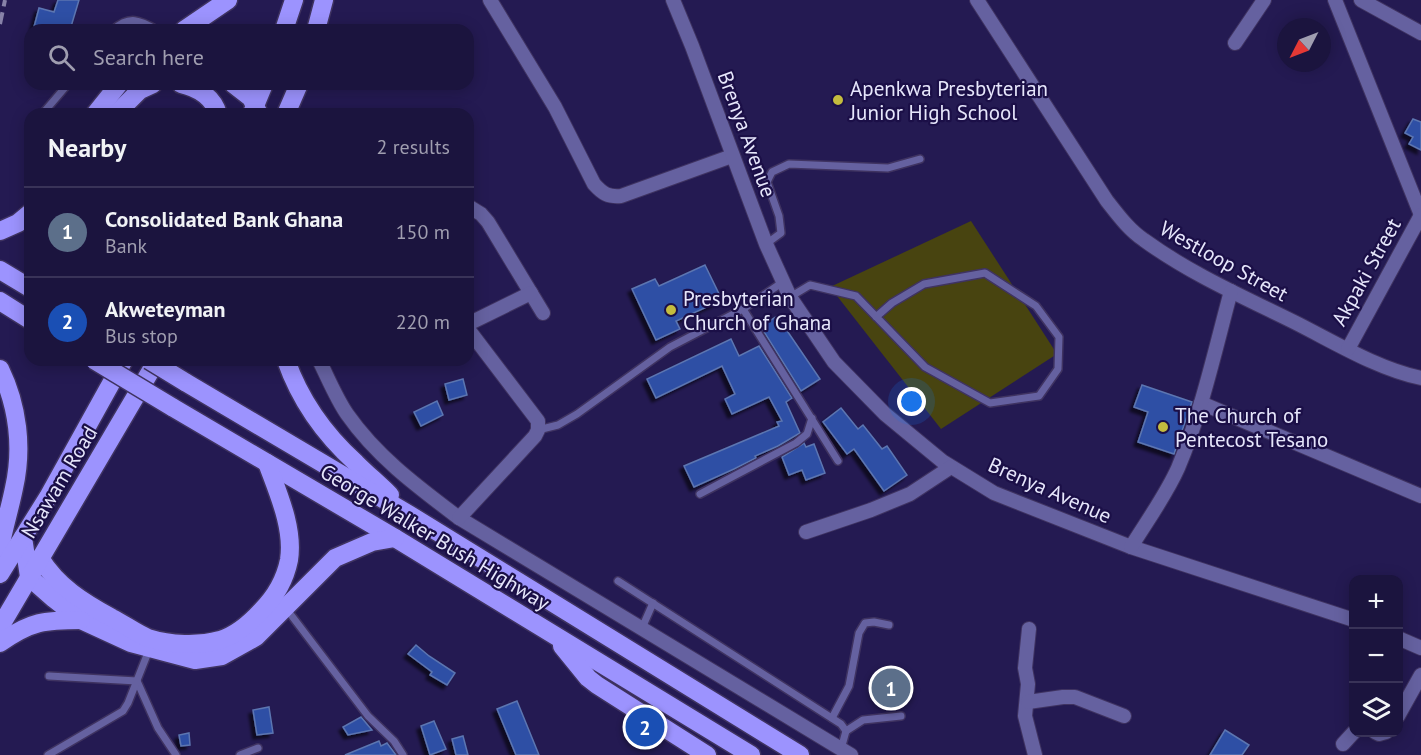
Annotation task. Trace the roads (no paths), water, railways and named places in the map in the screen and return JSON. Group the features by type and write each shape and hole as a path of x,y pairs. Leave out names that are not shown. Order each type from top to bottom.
{"highway":[{"path":"193,24 228,0"},
{"path":"286,24 294,0"},
{"path":"318,24 324,0"},
{"path":"100,108 114,90"},
{"path":"122,108 140,90"},
{"path":"198,90 211,99 215,108"},
{"path":"241,90 251,98 255,108"},
{"path":"257,108 262,90"},
{"path":"0,231 24,218"},
{"path":"0,270 24,284"},
{"path":"0,301 24,316"},
{"name":"George Walker Bush Highway","path":"104,366 395,538 751,755"},
{"name":"Nsawam Road","path":"0,574 121,366"},
{"name":"Nsawam Road","path":"0,627 153,366"},
{"name":"George Walker Bush Highway","path":"159,366 410,515 800,755"},
{"path":"288,366 309,410 326,432 410,515"},
{"path":"0,369 10,394 17,422 19,451 15,487 0,548"},
{"path":"40,558 49,573 81,602 148,638 183,644 220,640 251,622 275,597 289,560 290,543 284,511 267,463"},
{"path":"23,537 29,577 81,620 131,643 195,660 222,656 256,637 335,558 372,542 395,538"},
{"path":"0,643 27,627 46,620 81,620"},
{"path":"553,635 597,686 705,754"}],"street":[{"path":"490,0 567,129 594,184 602,192 610,197 621,196 732,156"},
{"name":"Brenya Avenue","path":"673,0 766,244 790,297 834,362 855,385 914,440 951,468 994,492 1131,547 1349,620"},
{"name":"Westloop Street","path":"977,0 1107,201 1124,223 1142,239 1169,257 1231,291 1348,349 1403,374 1421,378"},
{"path":"1235,43 1264,0"},
{"path":"1335,0 1421,215"},
{"path":"1361,0 1421,33"},
{"path":"474,213 488,222 543,313"},
{"name":"Akpaki Street","path":"1348,349 1421,215"},
{"path":"1131,547 1171,483 1178,467 1201,403 1231,291"},
{"path":"474,321 531,293"},
{"path":"459,518 538,430 538,421 474,337"},
{"path":"322,366 346,413 377,452 459,518 846,752"},
{"path":"1201,403 1421,496"},
{"path":"806,532 910,494 951,468"},
{"path":"1029,629 1025,668 1029,684 1025,716 1035,755"},
{"path":"1403,640 1421,648"},
{"path":"1403,707 1421,675"},
{"path":"1028,702 1075,697 1124,716"},
{"path":"1343,744 1349,737"}],"lane":[{"path":"119,24 132,20 146,24"},
{"path":"48,108 63,90"},
{"path":"766,244 781,233 779,216 767,182 772,172 789,164 888,168 920,159"},
{"path":"790,297 810,285 856,296 876,317 925,368 990,403 1040,396 1058,369 1059,337 1036,306 985,273 924,284 892,303 876,317"},
{"path":"538,430 558,424 577,414 670,347 743,309 783,282"},
{"path":"743,309 838,461"},
{"path":"700,494 796,443 807,434 812,418"},
{"path":"618,581 841,724 846,731 846,752"},
{"path":"642,628 654,603"},
{"path":"285,606 368,716 394,741 403,755"},
{"path":"832,718 849,686 859,633 865,623 889,625"},
{"path":"48,755 123,711 149,649"},
{"path":"49,676 137,681"},
{"path":"137,681 158,729 176,755"},
{"path":"846,731 863,720 902,716"},
{"path":"240,755 258,748"}],"railway":[{"path":"0,24 5,0"}],"place":[{"name":"Apenkwa Presbyterian Junior High School","path":"838,100"},
{"name":"Presbyterian Church of Ghana","path":"671,310"},
{"name":"The Church of Pentecost Tesano","path":"1163,427"},
{"name":"Consolidated Bank Ghana","path":"891,688"},
{"name":"Akweteyman","path":"645,727"}]}
